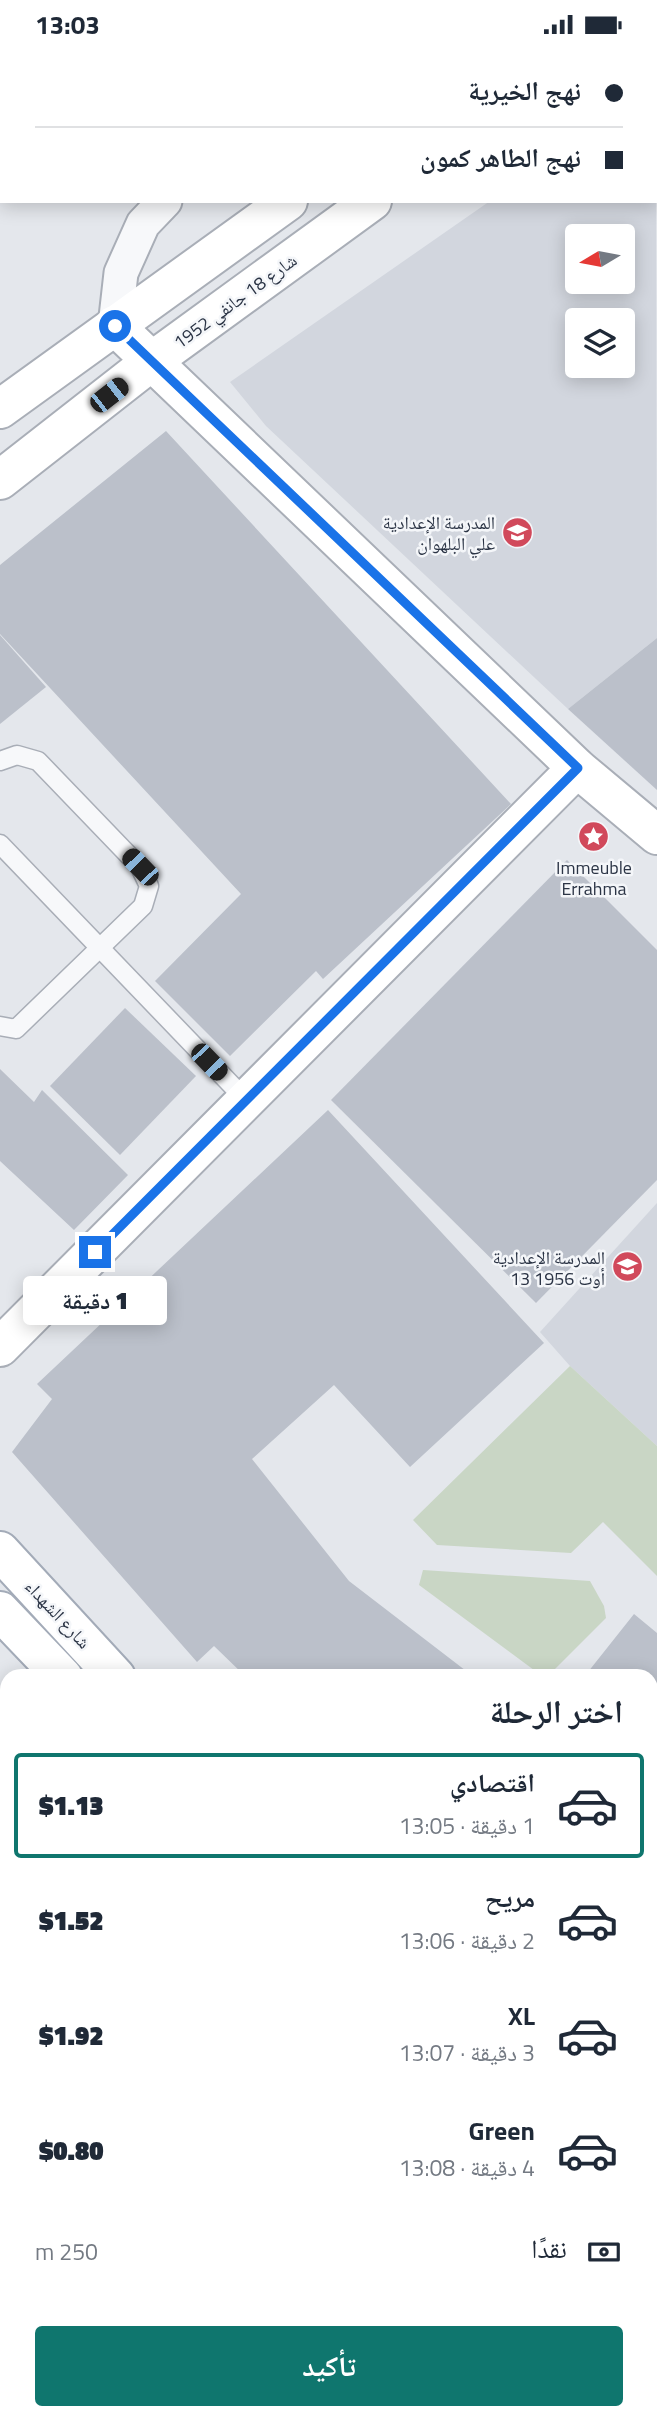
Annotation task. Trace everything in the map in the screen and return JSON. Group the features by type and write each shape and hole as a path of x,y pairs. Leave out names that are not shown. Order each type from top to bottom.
{"street":[{"path":"115,326 121,273 143,224 162,203"},
{"path":"0,409 285,203"},
{"name":"شارع 18 جانفي 1952","path":"0,480 152,361 369,203"},
{"path":"115,326 578,768 657,835"},
{"path":"0,1347 578,768"},
{"name":"شارع الشهداء","path":"0,1551 109,1669"},
{"path":"0,1611 55,1669"}],"lane":[{"path":"0,761 17,755 37,761 140,867 149,886 143,906 16,1029 0,1026"},
{"path":"0,843 246,1100"}],"shaded area":[{"name":"المدرسة الإعدادية علي البلهوان","path":"487,203 656,203 657,638 568,709 266,426 230,382"},
{"name":"المدرسة الإعدادية 13 أوت 1956","path":"657,1203 657,1446 570,1366 540,1332"}],"green space":[{"path":"570,1366 657,1446 657,1576 603,1522 571,1553 437,1545 413,1520"},
{"path":"423,1570 590,1581 604,1606 606,1618 555,1669 533,1669 419,1585"}],"building":[{"path":"166,431 511,804 323,979 316,971 230,1056 155,981 241,894 0,634 0,565"},
{"path":"0,635 46,687 0,724"},
{"path":"657,638 657,790 568,709"},
{"path":"567,860 657,950 657,1180 536,1303 331,1100"},
{"path":"125,1008 196,1076 120,1155 50,1086"},
{"path":"0,1069 34,1102 42,1090 128,1175 74,1230 0,1161"},
{"path":"328,1110 544,1343 410,1467 334,1385 252,1459 349,1581 464,1669 238,1669 214,1646 197,1662 12,1452 52,1399 37,1384"},
{"path":"634,1614 657,1633 657,1669 590,1669"}],"place":[{"name":"المدرسة الإعدادية علي البلهوان","path":"518,532"},
{"name":"Immeuble Errahma","path":"594,836"},
{"name":"المدرسة الإعدادية 13 أوت 1956","path":"628,1267"}],"route":[{"path":"95,1252 578,768 115,326"}]}
